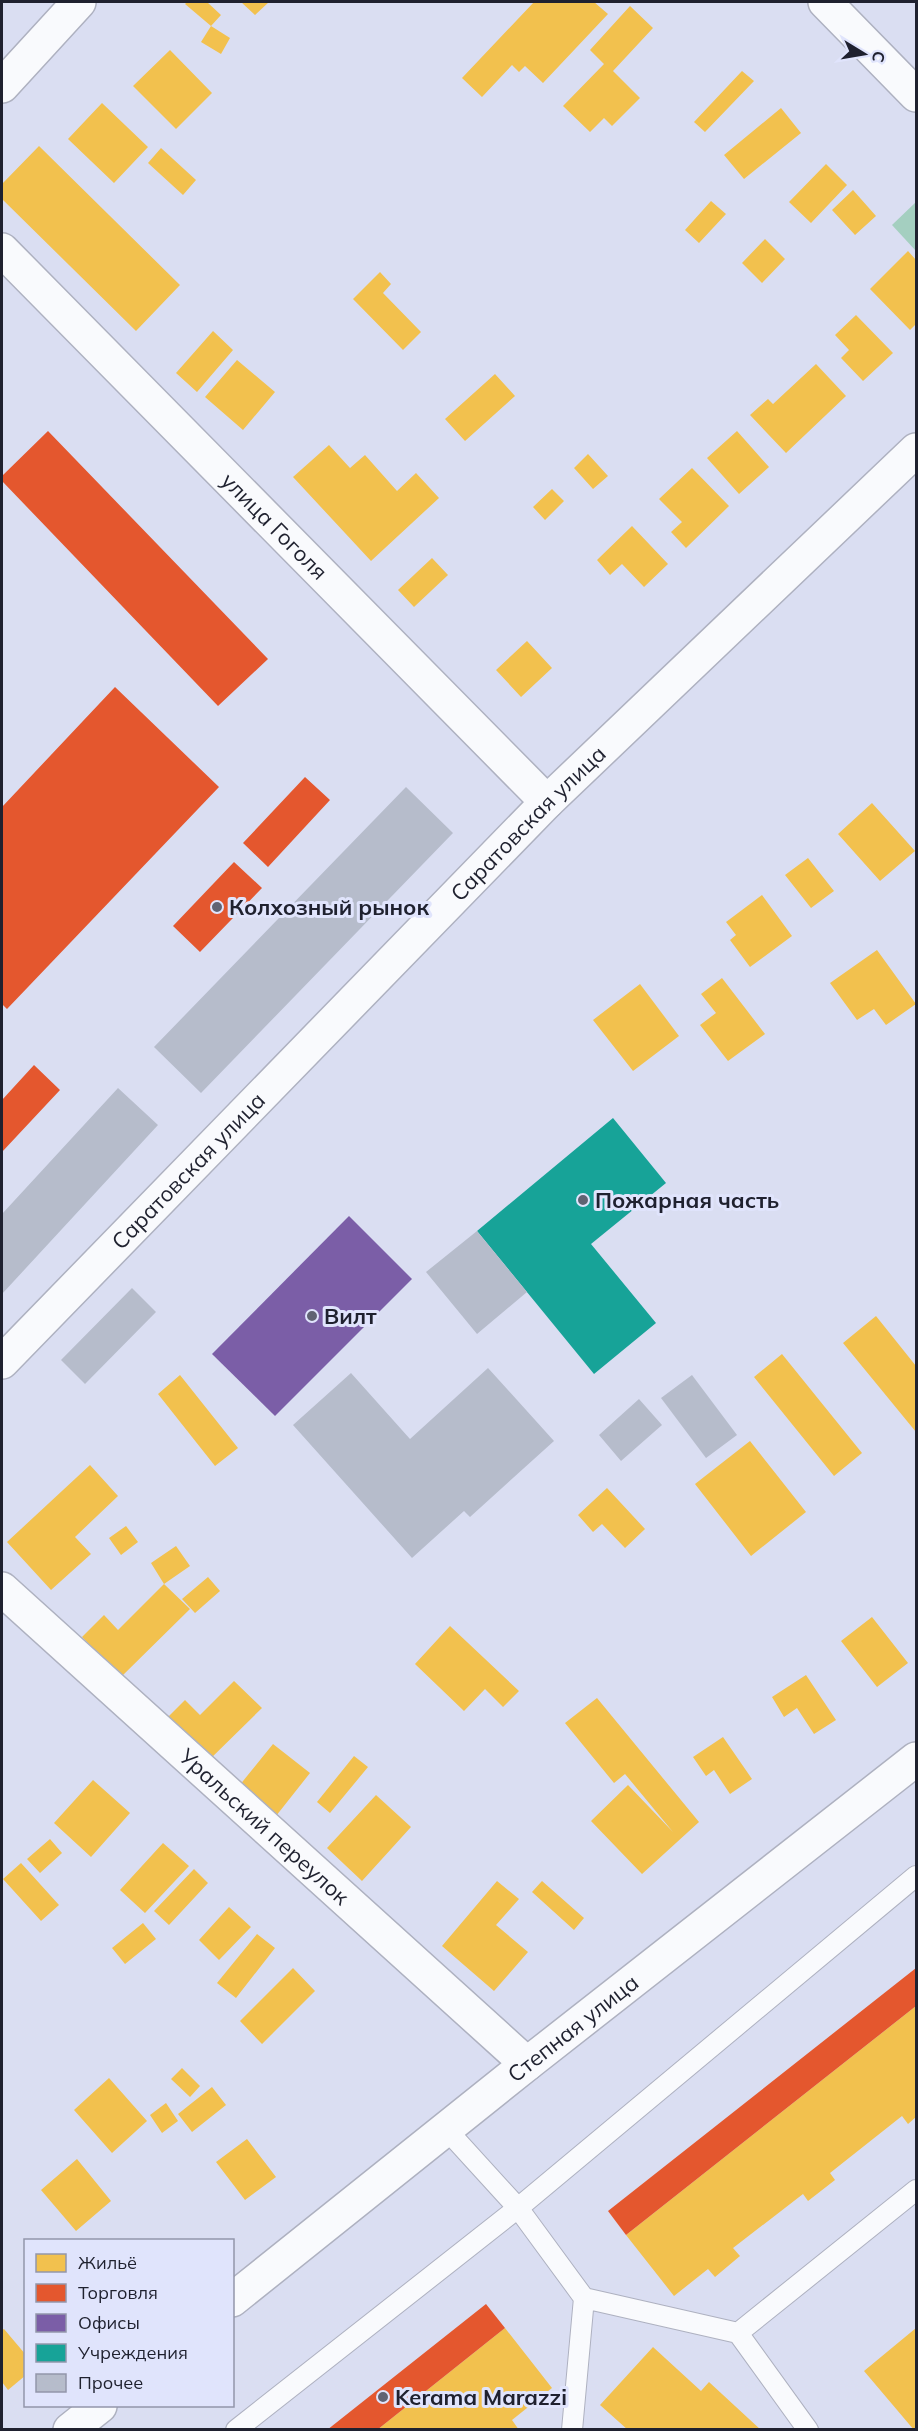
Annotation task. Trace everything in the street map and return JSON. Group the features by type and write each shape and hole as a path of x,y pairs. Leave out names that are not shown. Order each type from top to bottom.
{"street":[{"path":"2,86 79,2"},
{"path":"825,2 916,95"},
{"name":"улица Гоголя","path":"2,250 547,802"},
{"name":"Саратовская улица","path":"2,1362 547,802 916,450"},
{"name":"Уральский переулок","path":"2,1589 253,1813 527,2064"},
{"name":"Степная улица","path":"234,2298 527,2064 916,1759"},
{"path":"70,2430 99,2407"}],"lane":[{"path":"236,2430 518,2208 916,1876"},
{"path":"447,2128 518,2208 584,2298 738,2333 808,2430"},
{"path":"738,2333 916,2190"},
{"path":"572,2430 584,2298"}],"green space":[{"path":"916,202 916,251 892,225"}],"building: Жильё":[{"path":"187,2 207,2 221,15 211,26 185,4"},
{"path":"241,2 269,2 255,15"},
{"path":"534,2 594,2 608,14 543,83 525,66 519,72 512,65 482,97 462,78"},
{"path":"630,6 653,28 613,71 640,98 612,126 604,118 590,132 563,106 604,64 590,50"},
{"path":"211,26 230,38 221,54 201,42"},
{"path":"170,50 212,93 176,129 133,86"},
{"path":"742,71 754,81 705,132 694,122"},
{"path":"102,103 148,147 114,183 68,139"},
{"path":"781,108 801,133 744,179 724,155"},
{"path":"39,146 180,285 136,331 2,199 2,184"},
{"path":"161,148 196,180 183,195 148,163"},
{"path":"826,164 847,185 811,223 789,202"},
{"path":"853,190 876,216 855,235 832,210"},
{"path":"711,201 726,214 699,243 685,230"},
{"path":"765,239 785,259 762,283 742,263"},
{"path":"908,251 916,260 916,324 910,330 870,289"},
{"path":"380,272 391,284 383,293 421,332 403,350 353,299"},
{"path":"856,315 893,353 863,381 841,358 849,350 835,335"},
{"path":"213,331 233,350 197,392 176,373"},
{"path":"237,360 275,392 243,430 205,397"},
{"path":"816,364 846,396 786,453 750,415 768,399 773,404"},
{"path":"495,374 515,396 465,441 445,419"},
{"path":"737,431 769,467 739,494 707,458"},
{"path":"329,445 350,468 365,455 397,491 416,473 439,498 371,561 293,477"},
{"path":"588,454 608,476 593,489 574,468"},
{"path":"692,468 729,506 686,548 671,532 682,522 659,499"},
{"path":"552,489 564,501 545,520 533,507"},
{"path":"632,526 668,564 644,587 622,564 610,575 597,560"},
{"path":"432,558 448,575 414,607 398,590"},
{"path":"527,641 552,668 521,697 496,670"},
{"path":"872,803 915,851 880,881 838,834"},
{"path":"808,858 834,891 811,908 785,875"},
{"path":"762,895 792,936 750,967 730,940 736,935 726,922"},
{"path":"877,950 916,1004 886,1025 874,1009 857,1020 830,983"},
{"path":"722,978 765,1034 728,1061 700,1025 716,1013 701,994"},
{"path":"640,984 679,1036 633,1071 593,1020"},
{"path":"876,1316 916,1366 916,1432 843,1343"},
{"path":"782,1354 862,1453 834,1476 754,1377"},
{"path":"180,1375 238,1448 215,1466 158,1394"},
{"path":"750,1441 806,1512 751,1556 695,1484"},
{"path":"90,1465 118,1496 75,1537 91,1554 51,1590 7,1542"},
{"path":"607,1488 645,1529 625,1548 602,1524 593,1532 578,1515"},
{"path":"126,1526 138,1542 121,1555 109,1538"},
{"path":"176,1546 190,1566 164,1584 151,1563"},
{"path":"208,1577 220,1591 195,1613 182,1599"},
{"path":"164,1584 190,1609 121,1677 82,1637 104,1615 118,1630"},
{"path":"872,1617 908,1663 877,1687 841,1641"},
{"path":"450,1626 519,1691 503,1707 485,1689 464,1711 415,1664"},
{"path":"806,1675 836,1720 814,1734 797,1708 784,1717 772,1697"},
{"path":"234,1681 262,1708 205,1764 163,1722 185,1700 200,1715"},
{"path":"597,1698 699,1822 642,1874 591,1821 628,1785 673,1832 625,1774 614,1783 565,1723"},
{"path":"723,1737 752,1779 730,1794 714,1770 706,1776 693,1757"},
{"path":"273,1744 310,1773 276,1816 239,1786"},
{"path":"354,1756 368,1767 330,1813 317,1802"},
{"path":"93,1780 130,1813 91,1857 54,1823"},
{"path":"376,1795 411,1827 362,1881 327,1848"},
{"path":"50,1839 62,1853 40,1873 27,1859"},
{"path":"163,1843 189,1866 145,1913 120,1890"},
{"path":"21,1863 59,1905 41,1921 3,1879"},
{"path":"194,1869 208,1883 169,1925 154,1911"},
{"path":"497,1881 519,1899 496,1925 528,1952 494,1991 442,1946"},
{"path":"542,1881 584,1918 574,1930 532,1892"},
{"path":"229,1907 251,1927 219,1960 199,1940"},
{"path":"143,1923 156,1939 125,1964 112,1948"},
{"path":"257,1934 275,1948 236,1998 217,1983"},
{"path":"293,1968 315,1991 262,2044 240,2021"},
{"path":"916,2006 916,2117 908,2124 902,2116 830,2173 835,2180 808,2201 803,2194 733,2248 740,2256 715,2277 708,2269 674,2296 626,2235"},
{"path":"182,2068 200,2086 190,2097 171,2079"},
{"path":"109,2078 147,2121 112,2153 74,2110"},
{"path":"212,2087 226,2105 192,2132 178,2114"},
{"path":"166,2103 178,2121 162,2133 150,2115"},
{"path":"247,2139 276,2177 245,2200 216,2162"},
{"path":"77,2159 111,2201 76,2231 41,2190"},
{"path":"505,2328 552,2388 512,2420 519,2430 377,2430"},
{"path":"916,2328 916,2430 914,2430 864,2371"},
{"path":"4,2329 24,2353 24,2377 8,2390 2,2382 2,2330"},
{"path":"653,2347 701,2391 709,2382 761,2430 628,2430 600,2405"}],"building: Торговля":[{"path":"48,431 268,659 218,706 2,481 2,476"},
{"path":"115,687 219,787 7,1009 2,1004 2,807"},
{"path":"305,777 330,800 268,867 243,843"},
{"name":"Колхозный рынок","path":"234,862 262,888 200,952 173,926"},
{"path":"34,1065 60,1090 2,1152 2,1100"},
{"path":"916,1968 916,2006 626,2235 608,2211"},
{"path":"486,2304 505,2328 377,2430 327,2430"}],"building: Офисы":[{"name":"Вилт","path":"349,1216 412,1279 275,1416 212,1354"}],"building: Учреждения":[{"path":"613,1118 666,1183 591,1244 656,1323 594,1374 477,1231"}],"building: Прочее":[{"path":"406,787 453,833 201,1093 154,1047"},
{"path":"118,1088 158,1125 2,1294 2,1214"},
{"path":"477,1231 527,1292 477,1334 426,1272"},
{"path":"132,1288 156,1312 85,1384 61,1360"},
{"path":"488,1368 554,1441 470,1517 464,1511 412,1558 293,1425 351,1373 410,1439"},
{"path":"692,1375 737,1435 706,1458 661,1398"},
{"path":"639,1399 662,1425 621,1461 599,1435"}],"place":[{"name":"Колхозный рынок","path":"217,907"},
{"name":"Пожарная часть","path":"583,1200"},
{"name":"Вилт","path":"312,1316"},
{"name":"Kerama Marazzi","path":"383,2397"}]}
